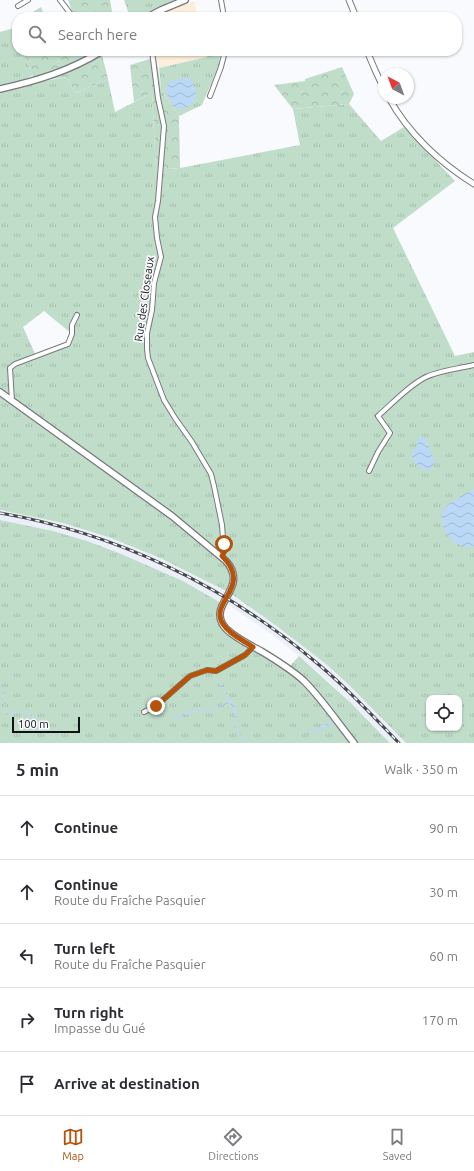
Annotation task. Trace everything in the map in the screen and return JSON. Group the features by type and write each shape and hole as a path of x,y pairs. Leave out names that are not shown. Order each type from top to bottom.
{"main road":[{"path":"157,12 185,0"},
{"path":"0,89 58,73 93,56"},
{"path":"0,392 172,516 222,556 231,567 234,577 232,587 220,613 222,624 233,634 288,668 304,681 354,743"}],"street":[{"path":"18,6 28,0"},
{"path":"60,0 69,12"},
{"path":"221,0 223,12"},
{"path":"349,0 354,12"},
{"name":"Rue des Closeaux","path":"153,56 158,98 164,126 158,201 155,217 161,257 154,283 152,310 147,333 148,358 164,400 211,474 222,525 224,552 222,556"},
{"path":"210,96 224,56"},
{"path":"369,56 378,76"},
{"path":"392,104 424,145 450,167 474,184"},
{"path":"12,401 10,368 15,364 68,344 72,334 72,325 77,315"},
{"path":"370,471 378,452 390,433 378,416 424,378 437,373 474,365"},
{"path":"144,712 156,706 190,676 207,670 216,671 245,655 253,647"}],"shaded area":[{"path":"194,1 197,12 166,12"},
{"path":"156,56 208,57 159,68"},
{"path":"0,510 63,523 111,538 160,558 227,592 221,603 183,581 119,553 87,541 53,531 0,520"},
{"path":"232,595 278,627 326,664 348,684 406,743 390,743 371,722 324,677 273,635 227,604"}],"green space":[{"path":"68,0 110,0 112,12 72,12"},
{"path":"124,0 175,0 150,12 128,12"},
{"path":"41,7 43,12 33,12"},
{"path":"12,29 12,56 25,56 33,75 10,87 67,77 75,93 108,79 115,112 152,93 156,170 180,168 300,145 293,109 349,104 381,141 404,127 455,181 393,228 455,356 474,352 474,743 406,743 348,684 326,664 278,627 230,593 160,558 111,538 63,523 0,510 0,32","holes":["44,311 72,334 68,344 36,356 23,327"]},
{"path":"25,56 102,56 108,79 75,93 67,77 35,81"},
{"path":"220,56 219,65 202,105 179,116 161,89 159,68 207,57"},
{"path":"156,57 161,89 179,116 180,168 156,170 152,93 134,102 130,65"},
{"path":"342,67 354,94 349,104 293,109 274,85 305,81 305,79"},
{"path":"0,520 53,531 87,541 119,553 183,581 221,603 224,626 288,668 299,656 351,703 390,743 0,743"}],"water":[{"path":"185,78 192,79 196,95 190,105 180,109 174,106 171,102 165,89 170,81"},
{"path":"419,436 423,437 427,442 435,462 428,470 421,468 415,462 411,453 417,446"},
{"path":"474,489 474,546 467,548 458,544 448,536 441,518 443,511 449,504"},
{"path":"0,680 4,693 6,713 8,714 21,710 8,715 6,714"},
{"path":"219,680 232,701 237,714 235,727 247,743 245,743 234,727 235,715 230,702 215,710 199,711 174,719 173,718 201,709 215,709 230,700 218,681"},
{"path":"21,710 31,713 44,743 30,714"},
{"path":"331,721 332,723 322,730 295,736 311,731"}],"railway":[{"path":"0,513 43,522 126,548 165,565 204,585 241,607 312,659 346,689 399,743"}],"route":[{"path":"156,706 190,676 207,670 216,671 245,655 253,647 228,630 222,624 220,617 222,605 231,590 234,579 231,567 222,556 224,552 224,544"}]}
